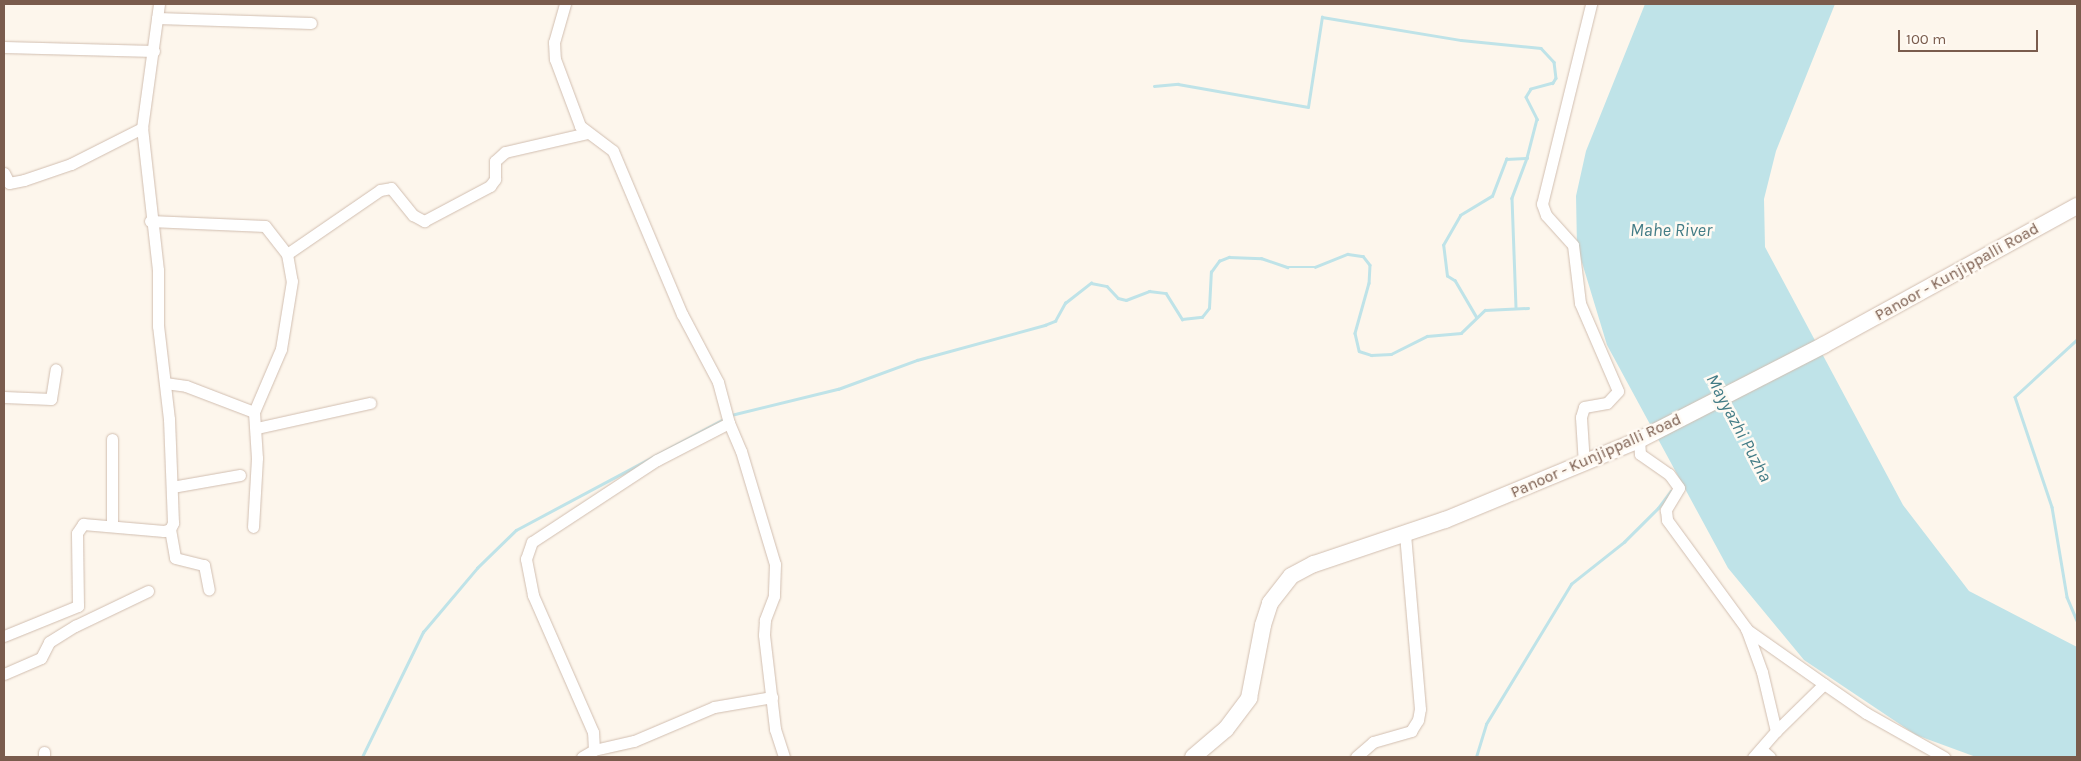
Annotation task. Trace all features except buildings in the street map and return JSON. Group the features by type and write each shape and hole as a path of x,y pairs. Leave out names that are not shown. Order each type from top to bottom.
{"main road":[{"name":"Panoor - Kunjippalli Road","path":"1193,757 1226,729 1249,698 1262,625 1270,604 1281,586 1314,564 1405,533 1584,464 1640,440 1824,345 2077,206"}],"street":[{"path":"159,4 142,128 150,221 158,270 158,326 165,383 174,516 170,529 175,558 204,565 209,590"},
{"path":"564,4 554,42 556,59 580,126 613,151 682,314 718,382 728,423 741,451 775,564 774,596 767,613 764,635 775,730 784,757"},
{"path":"1584,464 1581,417 1584,407 1607,403 1618,391 1580,303 1573,245 1546,216 1542,204 1591,4"},
{"path":"157,18 311,23"},
{"path":"4,47 154,51"},
{"path":"4,174 9,183 24,180 71,164 142,128"},
{"path":"287,254 380,190 391,188 413,216 424,220 490,186 494,178 495,161 505,152 587,132"},
{"path":"150,221 265,226 287,254 292,281 281,349 254,412 257,428 253,527"},
{"path":"4,397 51,399 56,368"},
{"path":"165,383 186,386 254,412"},
{"path":"257,428 370,404"},
{"path":"728,423 657,460 532,542 526,559 527,575 593,732 589,755 634,741 714,707 772,696"},
{"path":"112,440 112,526"},
{"path":"1640,440 1640,454 1669,474 1679,488 1666,510 1666,520 1746,628 1762,672 1776,731"},
{"path":"172,487 240,474"},
{"path":"4,636 78,606 76,533 83,524 170,529"},
{"path":"1356,757 1373,742 1411,731 1418,720 1420,709 1405,533"},
{"path":"4,674 41,658 49,642 75,626 148,591"},
{"path":"1746,628 1881,722 1944,757"},
{"path":"1770,757 1757,753 1776,731 1824,684"}],"water":[{"name":"Mahe River","path":"1645,4 1835,4 1776,151 1764,199 1765,247 1903,505 1969,591 2077,647 2077,757 1976,757 1916,735 1804,660 1728,568 1607,345 1577,246 1576,196 1586,151"}],"waterway":[{"path":"1154,86 1178,84 1308,107 1322,17 1461,40 1541,48 1554,62 1556,78 1553,83 1531,89 1526,97 1537,119 1527,158 1512,198 1516,307"},
{"path":"1476,317 1455,281 1447,276 1443,245 1460,215 1492,196 1506,159 1527,158"},
{"path":"731,415 838,389 917,360 1045,325 1055,321 1065,303 1091,283 1107,286 1118,298 1126,300 1149,291 1166,293 1182,319 1202,317 1209,308 1211,272 1219,261 1229,257 1261,258 1287,267 1315,267 1348,254 1363,256 1370,265 1369,283 1355,333 1359,351 1371,355 1391,354 1427,336 1461,333 1485,310 1528,308"},
{"path":"2077,340 2015,397 2052,507 2067,597 2077,620"},
{"path":"362,757 423,632 477,568 516,530 724,419"},
{"path":"1476,757 1486,724 1571,584 1624,542 1658,508 1671,491"}],"water label":[{"name":"Mayyazhi Puzha","path":"1739,428"}]}
